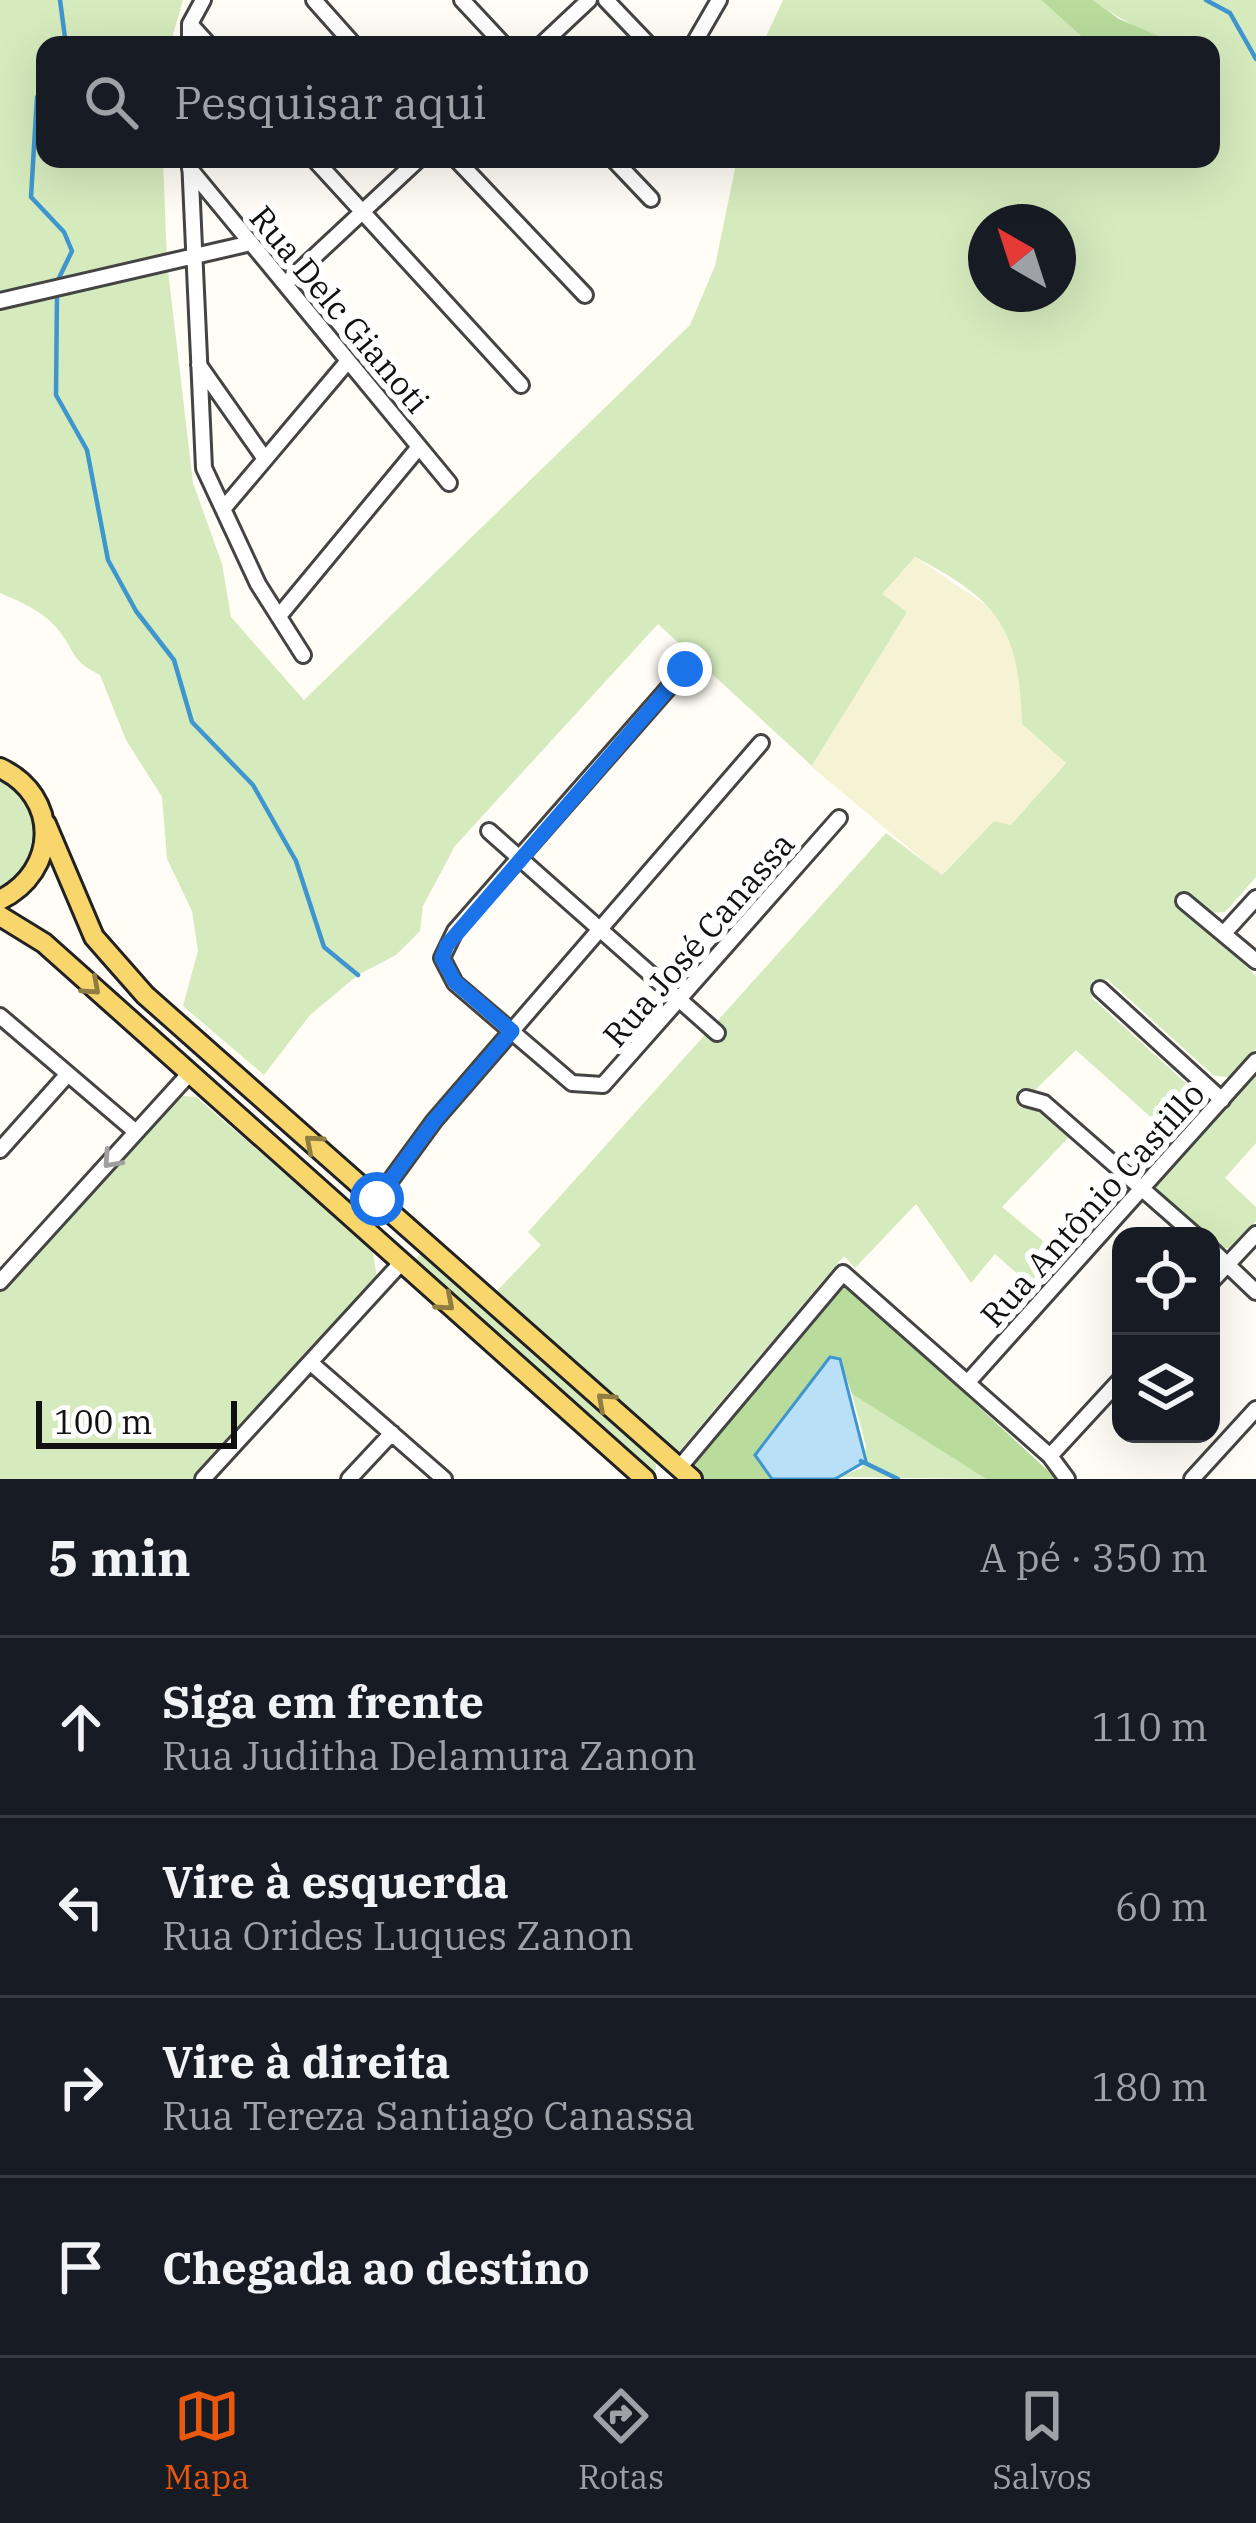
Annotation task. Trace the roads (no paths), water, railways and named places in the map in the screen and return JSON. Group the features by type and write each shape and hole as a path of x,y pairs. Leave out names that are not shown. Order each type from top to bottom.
{"main road":[{"path":"0,768 32,790 94,937 145,995 680,1475"},
{"path":"0,900 32,877 41,861 46,824"},
{"path":"0,916 44,943 645,1479"},
{"path":"189,1074 209,1052"},
{"path":"401,1263 420,1237"}],"street":[{"path":"190,36 190,24 203,0"},
{"path":"314,0 346,36"},
{"path":"462,0 496,36"},
{"path":"551,36 589,0"},
{"path":"606,0 641,36"},
{"path":"698,36 719,0"},
{"path":"190,24 201,36"},
{"path":"190,168 190,257 204,468 303,655"},
{"name":"Rua Delc Gianoti","path":"193,168 449,483"},
{"path":"322,168 521,385"},
{"path":"285,284 409,168"},
{"path":"465,168 585,295"},
{"path":"622,168 651,199"},
{"path":"0,301 251,243"},
{"path":"223,509 348,361"},
{"path":"197,363 265,459"},
{"path":"279,616 419,447"},
{"path":"512,1031 455,982 442,958 455,931 685,669"},
{"path":"377,1199 434,1121 761,743"},
{"name":"Rua José Canassa","path":"512,1031 572,1083 592,1089 616,1075 839,818"},
{"path":"489,831 717,1034"},
{"path":"1225,932 1256,898"},
{"path":"1184,902 1256,961"},
{"path":"1100,989 1222,1100"},
{"path":"0,1016 136,1132"},
{"name":"Rua Antônio Castillo","path":"968,1382 1256,1061"},
{"path":"0,1150 68,1074"},
{"path":"0,1282 189,1074"},
{"path":"1026,1098 1044,1103 1186,1227"},
{"path":"1220,1272 1256,1234"},
{"path":"1220,1258 1256,1292"},
{"path":"203,1479 401,1263"},
{"path":"680,1475 843,1273 1050,1456 1067,1479"},
{"path":"311,1363 444,1479"},
{"path":"1050,1456 1112,1389"},
{"path":"1192,1479 1256,1409"},
{"path":"349,1479 392,1433"}],"water":[{"path":"830,1357 840,1359 866,1461 835,1479 772,1479 755,1455"}],"waterway":[{"path":"60,0 65,36"},
{"path":"1206,0 1230,13 1256,59"},
{"path":"36,114 31,197 64,232 72,251 58,280"},
{"path":"57,293 56,395 87,450 108,560 136,611 174,660 192,722 253,785 296,861 324,947 358,975"},
{"path":"861,1461 898,1479"}]}
